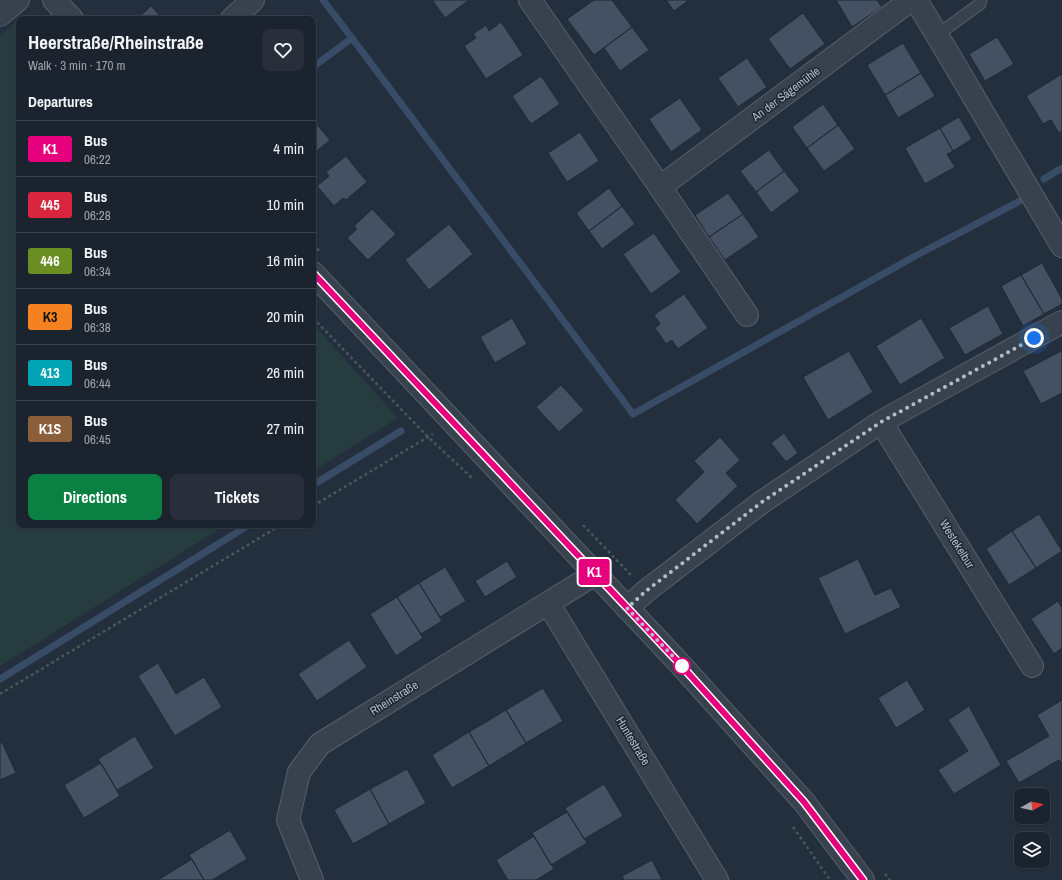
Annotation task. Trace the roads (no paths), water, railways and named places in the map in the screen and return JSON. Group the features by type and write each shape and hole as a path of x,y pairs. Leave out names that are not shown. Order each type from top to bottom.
{"street":[{"path":"0,15 18,0"},
{"path":"54,0 69,16"},
{"path":"235,16 253,0"},
{"name":"An der Sägemühle","path":"660,188 911,0"},
{"path":"916,0 1062,246"},
{"path":"532,1 747,315"},
{"path":"316,277 680,664 804,802 863,880"},
{"path":"627,608 646,591 762,502 881,422 1062,322"},
{"name":"Westekelbur","path":"881,422 1032,666"},
{"name":"Rheinstraße","path":"312,880 288,820 299,772 320,744 595,574"},
{"name":"Huntestraße","path":"548,602 717,880"}],"lane":[{"path":"937,34 980,4 981,0"}],"waterway":[{"path":"323,0 352,38"},
{"path":"316,65 352,38 633,414 917,255 1020,201"},
{"path":"1044,179 1062,168"},
{"path":"316,483 401,431"},
{"path":"0,679 244,528"}]}
